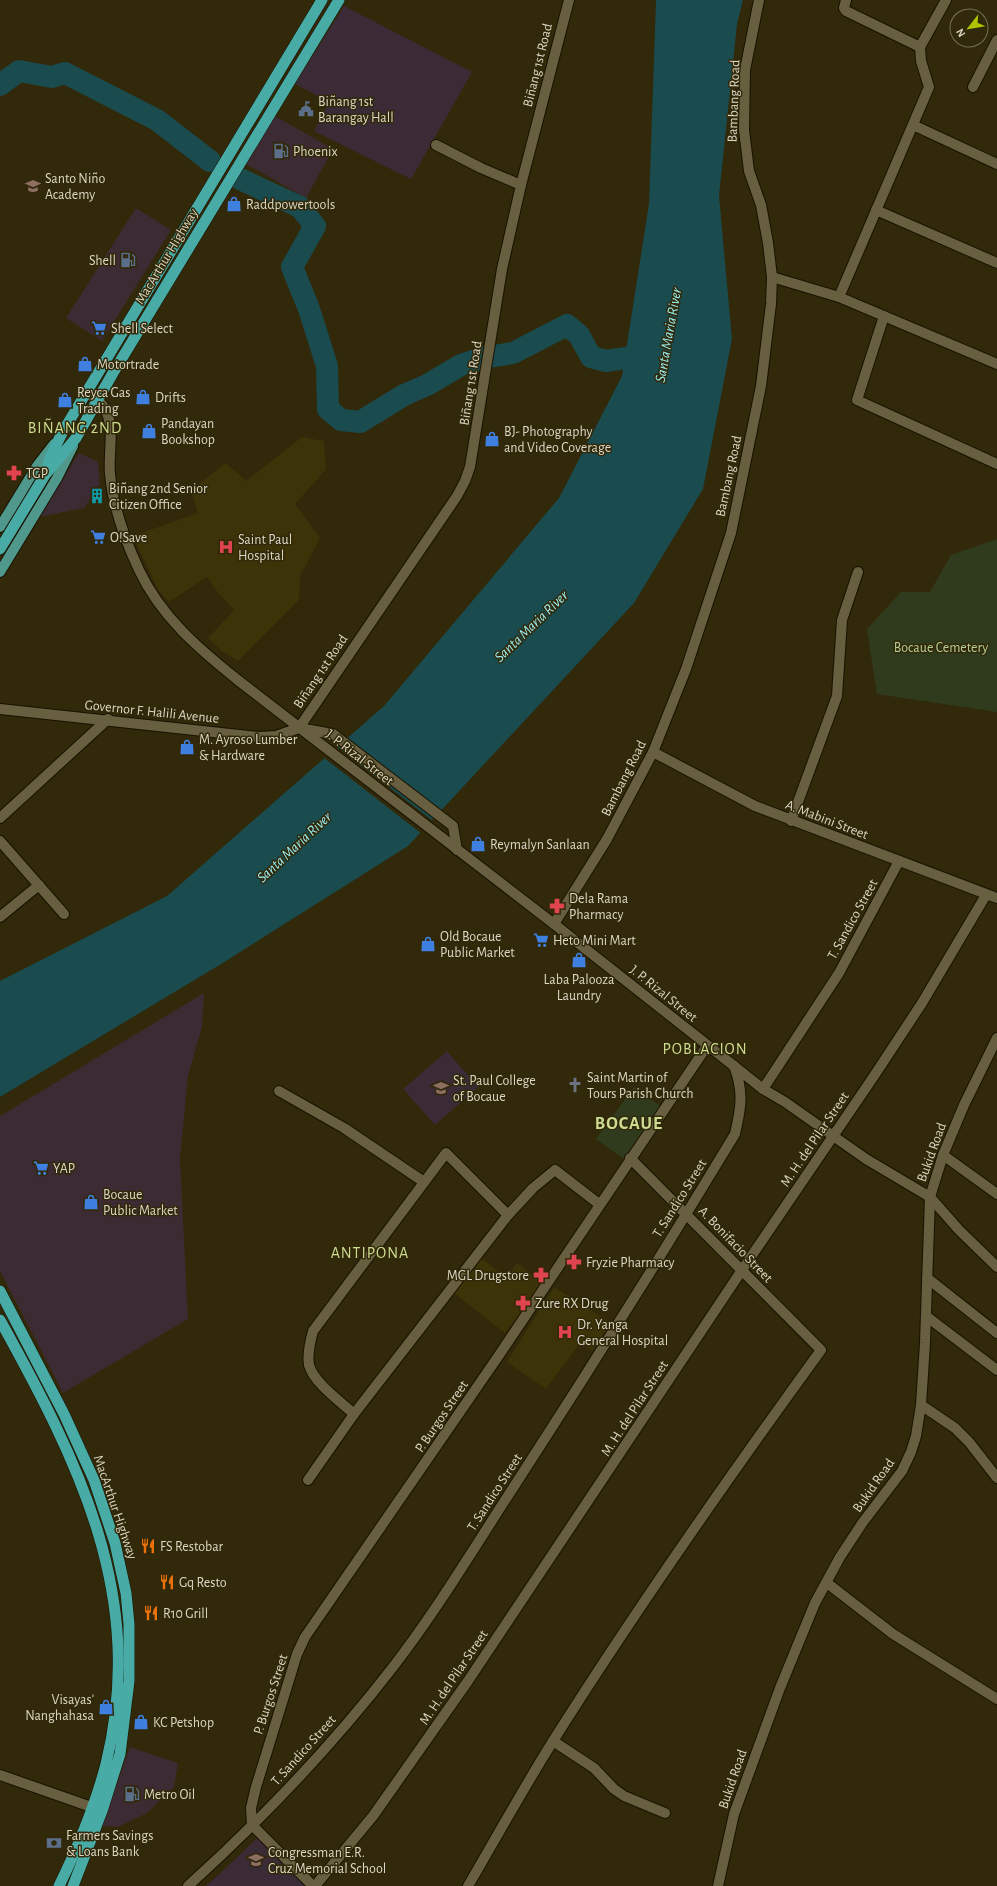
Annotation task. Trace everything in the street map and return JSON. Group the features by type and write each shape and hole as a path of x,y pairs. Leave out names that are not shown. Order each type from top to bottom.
{"highway":[{"name":"MacArthur Highway","path":"62,433 322,0"},
{"name":"MacArthur Highway","path":"76,438 338,0"},
{"path":"45,475 50,458 62,433"},
{"path":"0,549 45,475 76,438"},
{"name":"MacArthur Highway","path":"0,1291 64,1414 94,1480 111,1529 122,1570 126,1593 129,1624 129,1680 120,1754 97,1809 59,1886"},
{"name":"MacArthur Highway","path":"0,1320 50,1411 84,1489 101,1541 113,1595 118,1648 116,1710 97,1809 73,1886"}],"main road":[{"name":"MacArthur Highway","path":"0,527 37,466 62,433"},
{"name":"MacArthur Highway","path":"0,572 57,478 76,438"}],"street":[{"name":"Biñang 1st Road","path":"299,728 466,481 470,467 488,364 502,269 521,184 568,0"},
{"name":"Bambang Road","path":"554,924 607,839 653,752 686,669 731,533 761,386 771,311 772,277 761,205 749,171 744,130 745,70 759,0"},
{"path":"846,0 844,8 846,11 920,47"},
{"path":"838,297 912,125 930,87 920,61 920,47 946,0"},
{"path":"973,87 997,40"},
{"path":"912,125 997,164"},
{"path":"436,145 481,168 521,184"},
{"path":"876,210 997,263"},
{"path":"772,277 838,297 997,364"},
{"path":"884,316 857,400 997,464"},
{"path":"86,393 99,401"},
{"name":"J. P. Rizal Street","path":"99,401 106,412 109,423 110,474 119,518 139,570 152,595 171,620 191,642 322,746 554,924 763,1089"},
{"path":"791,821 837,696 842,620 858,572"},
{"name":"Governor F. Halili Avenue","path":"0,709 108,719 259,737 276,736 299,728"},
{"path":"0,818 108,719"},
{"path":"299,728 333,734 453,826 457,850"},
{"name":"A. Mabini Street","path":"653,752 755,806 791,821 997,898"},
{"path":"0,842 64,914"},
{"name":"T. Sandico Street","path":"763,1089 838,973 899,861"},
{"path":"0,917 39,886"},
{"name":"M. H. del Pilar Street","path":"314,1886 346,1850 401,1778 617,1460 742,1270 897,1042 986,895"},
{"name":"Bukid Road","path":"718,1886 734,1814 780,1688 815,1603 850,1541 902,1471 916,1436 921,1406 928,1278 930,1197 943,1155 964,1105 997,1038"},
{"name":"P. Burgos Street","path":"252,1825 251,1808 256,1787 297,1654 305,1637 473,1394 599,1204 707,1046"},
{"name":"T. Sandico Street","path":"188,1886 252,1825 324,1751 393,1667 425,1622 564,1410 687,1214 735,1134 742,1096 739,1079 734,1066"},
{"path":"763,1089 786,1102 866,1159 930,1197 959,1230 997,1267"},
{"path":"279,1091 344,1128 424,1182"},
{"path":"354,1414 319,1383 309,1367 308,1349 313,1331 446,1153 508,1215"},
{"path":"943,1155 997,1194"},
{"name":"A. Bonifacio Street","path":"553,1741 638,1612 767,1425 821,1350 630,1158"},
{"path":"308,1480 354,1414 508,1215 533,1188 555,1170 599,1204"},
{"path":"928,1278 997,1333"},
{"path":"926,1316 997,1370"},
{"path":"921,1406 945,1420 955,1428 969,1442 997,1478"},
{"path":"827,1583 893,1634 997,1700"},
{"path":"468,1886 553,1741 594,1768 614,1789 624,1796 665,1813"},
{"path":"0,1775 97,1809"},
{"path":"252,1825 314,1886"}],"shaded area":[{"path":"344,6 472,72 411,179 314,131 329,102 295,84"},
{"path":"275,116 333,149 306,198 246,164"},
{"path":"136,208 171,230 102,341 66,318"},
{"name":"Saint Paul Hospital","path":"302,437 324,441 326,469 295,504 320,538 300,576 299,600 238,661 222,651 208,638 234,610 216,590 207,577 169,602 158,590 133,536 198,513 191,490 226,463 246,481"},
{"path":"79,453 98,462 100,484 84,508 39,517"},
{"name":"Bocaue Public Market","path":"204,993 202,1027 188,1076 180,1159 188,1319 63,1393 0,1271 0,1116"},
{"name":"St. Paul College of Bocaue","path":"447,1051 478,1087 435,1125 403,1089"},
{"path":"481,1258 506,1277 517,1263 543,1283 505,1333 454,1293"},
{"name":"Dr. Yanga General Hospital","path":"554,1287 611,1323 592,1351 581,1342 546,1389 507,1362"},
{"path":"130,1747 178,1763 174,1787 147,1813 118,1827 102,1826"},
{"name":"Congressman E.R. Cruz Memorial School","path":"257,1838 305,1886 206,1886 227,1867"}],"green space":[{"name":"Bocaue Cemetery","path":"997,539 997,712 877,694 867,629 901,592 930,592 951,555"},
{"path":"634,1087 661,1107 624,1159 596,1139"}],"water":[{"name":"Santa Maria River","path":"656,0 743,0 737,24 719,196 732,339 703,489 634,603 408,846 226,961 0,1097 0,981 167,896 384,706 559,498 622,376 649,204"}],"pier":[{"path":"336,746 433,821 422,834 323,757"}],"waterway":[{"path":"0,85 19,71 52,77 65,73 157,120 210,161"},
{"name":"Santa Maria River","path":"240,179 300,207 315,226 292,267 309,309 327,366 328,409 341,420 360,422 404,395 427,385 461,365 482,358 513,353 567,325 579,335 591,357 606,361 654,354"}],"place":[{"name":"Biñang 1st Barangay Hall","path":"306,109"},
{"name":"Phoenix","path":"281,151"},
{"name":"Santo Niño Academy","path":"33,186"},
{"name":"Raddpowertools","path":"234,204"},
{"name":"Shell","path":"128,260"},
{"name":"Shell Select","path":"99,328"},
{"name":"Motortrade","path":"85,364"},
{"name":"Drifts","path":"143,397"},
{"name":"Reyca Gas Trading","path":"65,400"},
{"name":"Pandayan Bookshop","path":"149,431"},
{"name":"BJ- Photography and Video Coverage","path":"492,439"},
{"name":"TGP","path":"14,473"},
{"name":"Biñang 2nd Senior Citizen Office","path":"97,496"},
{"name":"O!Save","path":"98,537"},
{"name":"Saint Paul Hospital","path":"226,547"},
{"name":"M. Ayroso Lumber & Hardware","path":"187,747"},
{"name":"Reymalyn Sanlaan","path":"478,844"},
{"name":"Dela Rama Pharmacy","path":"557,906"},
{"name":"Heto Mini Mart","path":"541,940"},
{"name":"Old Bocaue Public Market","path":"428,944"},
{"name":"Laba Palooza Laundry","path":"579,960"},
{"name":"Saint Martin of Tours Parish Church","path":"575,1085"},
{"name":"St. Paul College of Bocaue","path":"441,1088"},
{"name":"YAP","path":"41,1168"},
{"name":"Bocaue Public Market","path":"91,1202"},
{"name":"Fryzie Pharmacy","path":"574,1262"},
{"name":"MGL Drugstore","path":"541,1275"},
{"name":"Zure RX Drug","path":"523,1303"},
{"name":"Dr. Yanga General Hospital","path":"565,1332"},
{"name":"FS Restobar","path":"148,1546"},
{"name":"Gq Resto","path":"167,1582"},
{"name":"R10 Grill","path":"151,1613"},
{"name":"Visayas' Nanghahasa","path":"106,1707"},
{"name":"KC Petshop","path":"141,1722"},
{"name":"Metro Oil","path":"132,1794"},
{"name":"Farmers Savings & Loans Bank","path":"54,1843"},
{"name":"Congressman E.R. Cruz Memorial School","path":"256,1860"}],"district":[{"name":"BIÑANG 2ND","path":"75,427"},
{"name":"POBLACION","path":"705,1048"},
{"name":"BOCAUE","path":"629,1123"},
{"name":"ANTIPONA","path":"370,1252"}]}
